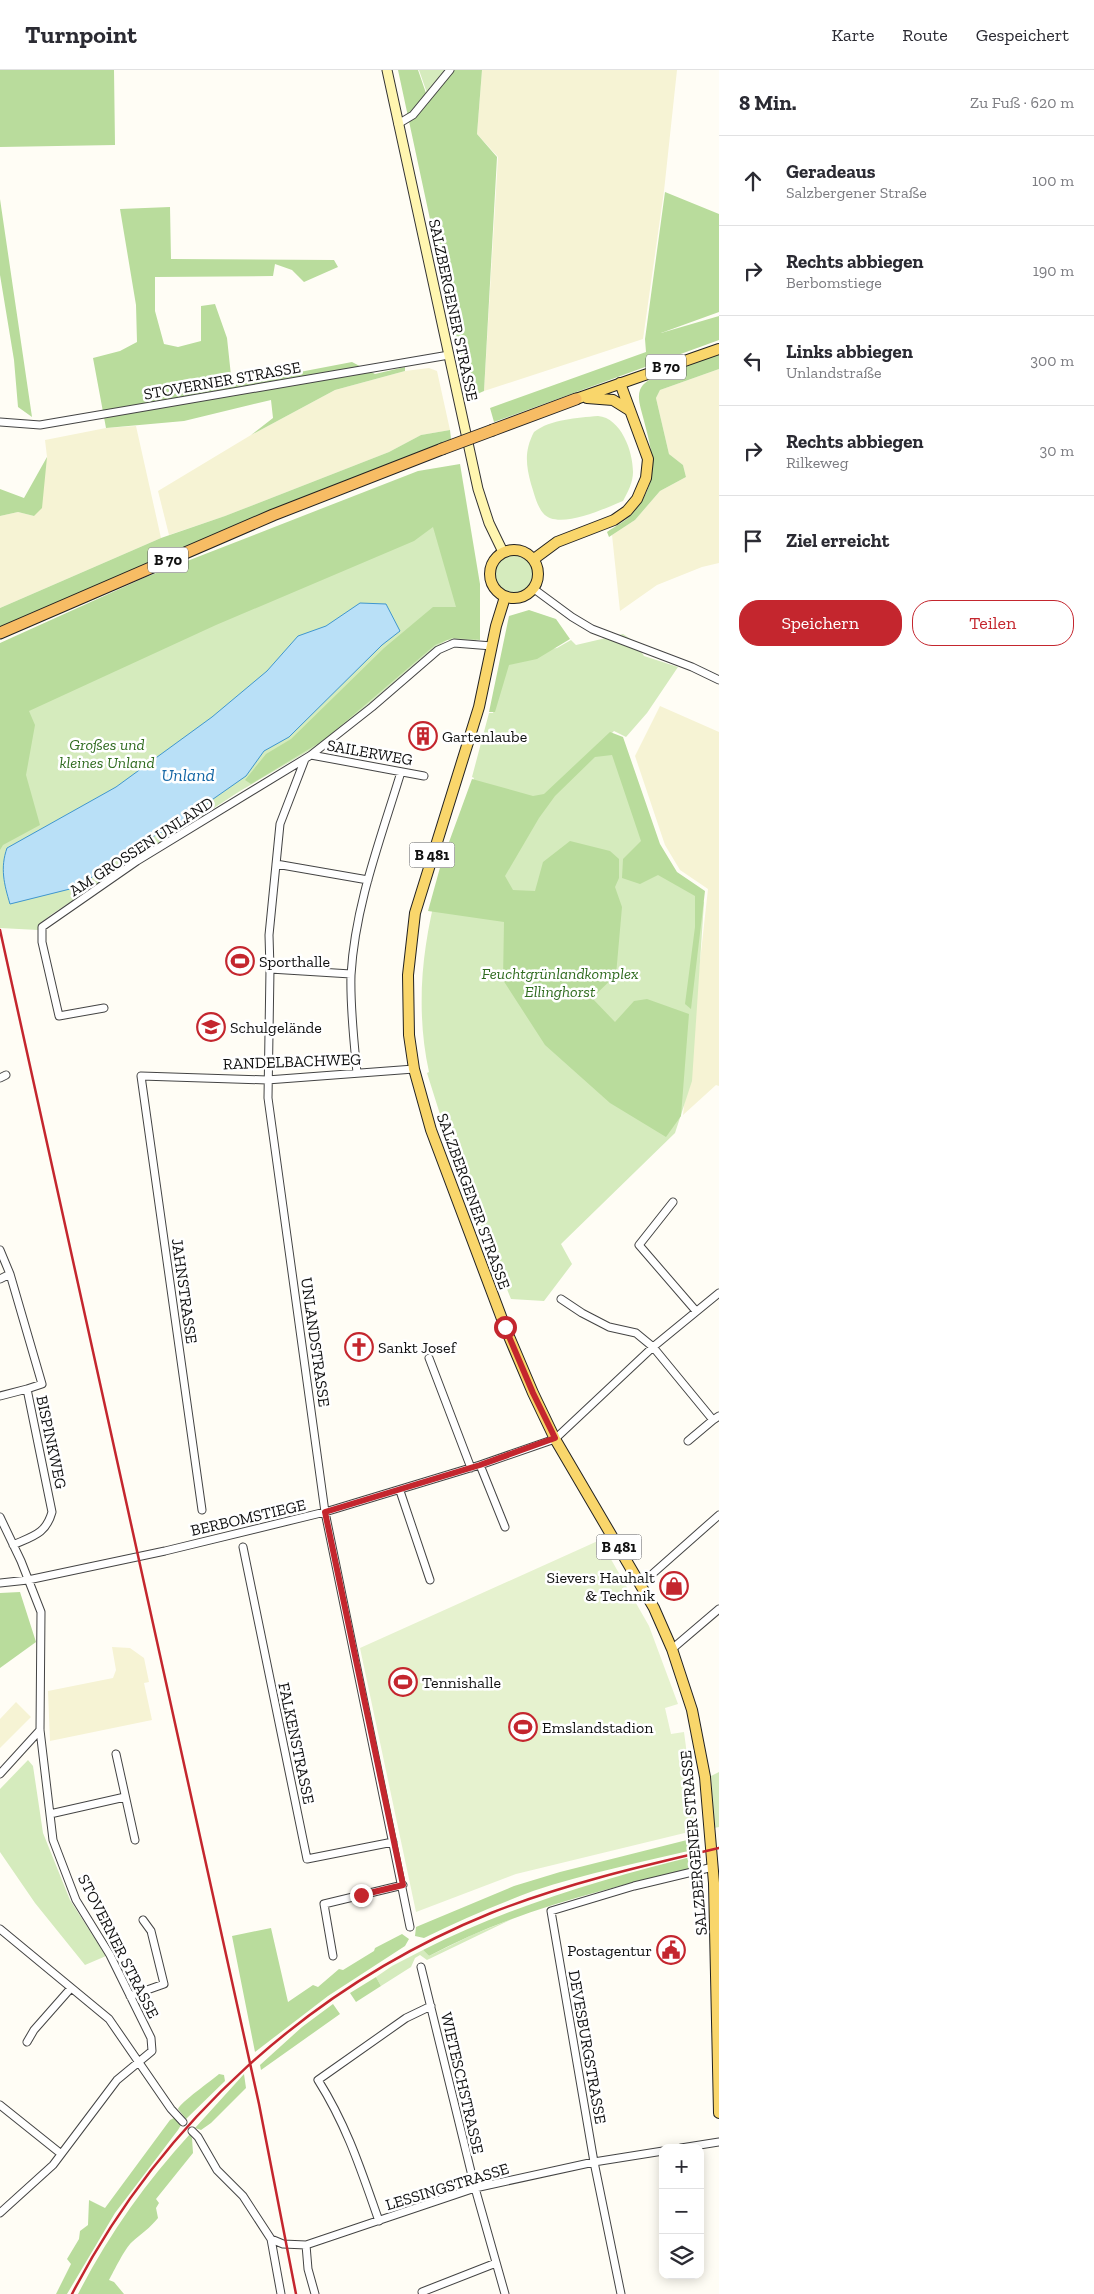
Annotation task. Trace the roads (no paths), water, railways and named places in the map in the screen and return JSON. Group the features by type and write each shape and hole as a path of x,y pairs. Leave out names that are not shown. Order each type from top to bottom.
{"highway":[{"name":"B 70","path":"0,634 273,515 576,399"}],"main road":[{"name":"SALZBERGENER STRASSE","path":"387,70 478,489 489,523 503,552"},
{"name":"B 70","path":"576,399 719,349"},
{"path":"534,559 557,542 575,533 614,520 627,511 637,498 646,478 648,459 620,383"},
{"name":"B 70","path":"576,399 596,398 613,400 630,411"},
{"path":"509,550 523,551 534,559 539,571 537,584 534,589 524,597 505,597 497,592 492,584 490,575 491,566 496,558 509,550"},
{"name":"SALZBERGENER STRASSE","path":"505,597 496,626 479,707 415,912 408,975 409,1035 414,1069 431,1130 505,1327 533,1393 555,1438 641,1584 672,1649 700,1741 713,1867 718,1955 719,2113"}],"street":[{"path":"398,124 413,115 450,70"},
{"name":"STOVERNER STRASSE","path":"0,422 40,425 449,355"},
{"path":"534,589 592,629 661,655 719,680"},
{"name":"AM GROSSEN UNLAND","path":"104,1008 58,1016 42,942 42,927 137,860 308,757 372,707 438,650 454,643 492,646"},
{"name":"SAILERWEG","path":"308,757 424,776"},
{"name":"UNLANDSTRASSE","path":"308,757 280,824 269,935 268,1098 325,1512 403,1885 410,1927"},
{"path":"357,1073 352,1022 351,974 358,926 368,880 401,772"},
{"path":"276,864 368,880"},
{"path":"270,969 351,974"},
{"name":"RANDELBACHWEG","path":"141,1076 267,1080 414,1069"},
{"name":"JAHNSTRASSE","path":"141,1076 202,1510"},
{"path":"673,1202 640,1245 696,1311"},
{"name":"BISPINKWEG","path":"0,1250 10,1274 42,1384 27,1389 52,1512 49,1524 43,1531 13,1545"},
{"path":"0,1279 10,1274"},
{"path":"555,1438 653,1347 719,1293"},
{"path":"561,1299 582,1313 610,1327 636,1333 653,1347 716,1418 688,1441"},
{"path":"429,1358 472,1468"},
{"path":"0,1396 27,1389"},
{"name":"BERBOMSTIEGE","path":"0,1583 28,1580 325,1512 472,1468 555,1438"},
{"path":"480,1465 505,1527"},
{"path":"400,1491 430,1580"},
{"path":"641,1584 719,1515"},
{"name":"STOVERNER STRASSE","path":"0,1518 41,1612 40,1730 53,1840 76,1900 110,1955 151,2038 152,2050 138,2062"},
{"name":"FALKENSTRASSE","path":"243,1548 307,1859 393,1842"},
{"path":"672,1649 719,1609"},
{"path":"0,1774 40,1730"},
{"path":"116,1754 135,1840"},
{"path":"50,1814 125,1798"},
{"name":"DEVESBURGSTRASSE","path":"621,2294 594,2162 550,1911 634,1886 713,1867"},
{"path":"334,1956 324,1904 403,1885"},
{"path":"130,1996 164,1984 151,1931 143,1920"},
{"path":"0,1929 109,2019 171,2109 183,2122"},
{"name":"WIETESCHSTRASSE","path":"421,1967 474,2188 505,2294"},
{"path":"27,2042 34,2030 71,1988"},
{"path":"379,2221 348,2136 336,2109 318,2080 406,2018 431,2006"},
{"path":"0,2213 52,2165 117,2080 138,2062"},
{"path":"0,2105 60,2153"},
{"path":"192,2131 198,2137 217,2170 248,2203 271,2239 281,2294"},
{"path":"704,2144 719,2142"},
{"name":"LESSINGSTRASSE","path":"271,2239 283,2244 306,2245 474,2188 594,2162 659,2152"},
{"path":"306,2245 308,2269 315,2294"},
{"path":"422,2292 496,2263"}],"water":[{"name":"Unland","path":"360,603 386,604 400,631 382,645 289,737 264,751 246,776 176,825 138,844 78,887 10,904 4,876 7,848 116,787 212,717 267,671 298,636 326,626"}],"railway":[{"path":"0,930 259,2104 296,2294"},
{"path":"72,2294 108,2231 150,2172 196,2117 247,2066 303,2020 362,1979 425,1943 491,1913 547,1893 604,1876 719,1848"}],"place":[{"name":"Gartenlaube","path":"423,736"},
{"name":"Sporthalle","path":"240,961"},
{"name":"Schulgelände","path":"211,1027"},
{"name":"Sankt Josef","path":"359,1347"},
{"name":"Sievers Hauhalt & Technik","path":"674,1586"},
{"name":"Tennishalle","path":"403,1682"},
{"name":"Emslandstadion","path":"523,1727"},
{"name":"Postagentur","path":"671,1950"}],"park label":[{"name":"Großes und kleines Unland","path":"107,753"},
{"name":"Feuchtgrünlandkomplex Ellinghorst","path":"560,982"}]}
